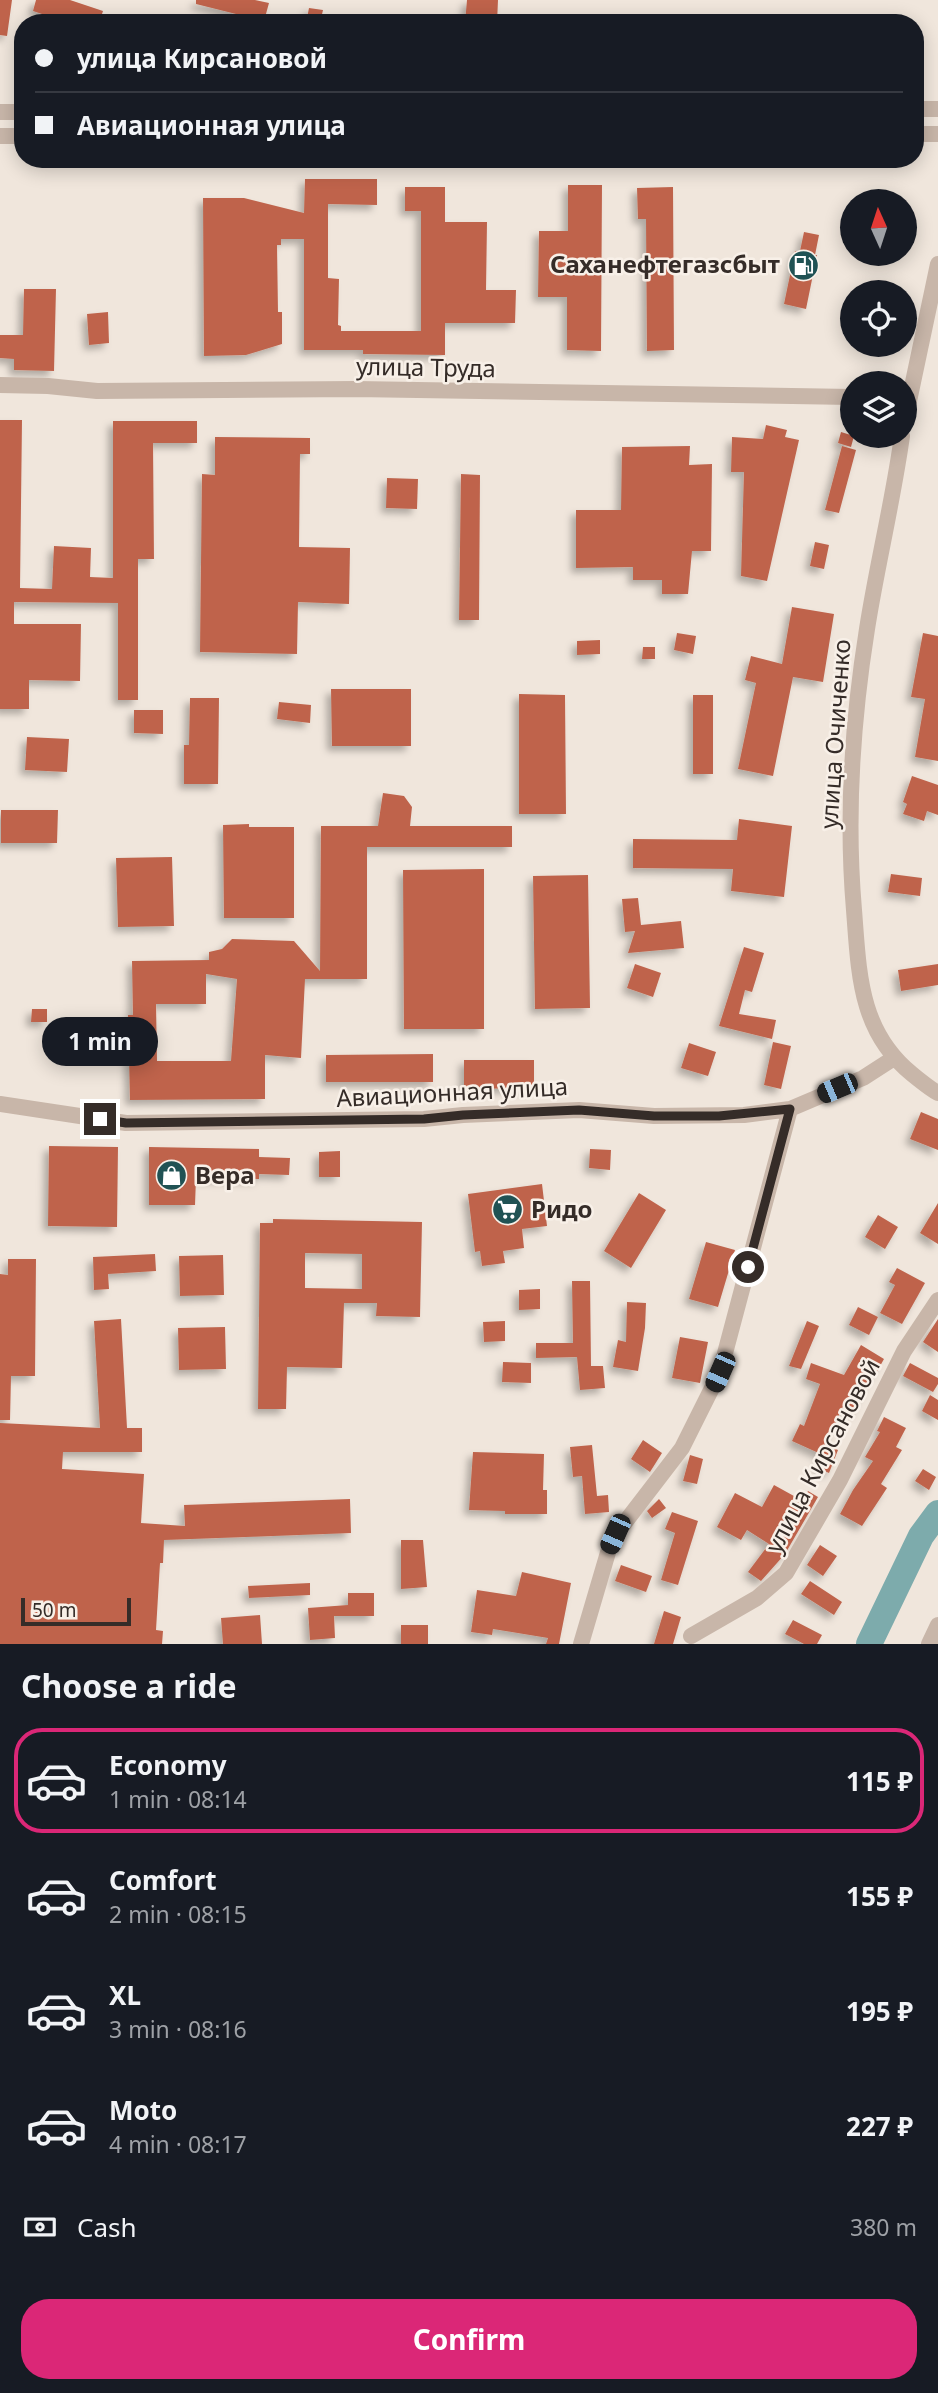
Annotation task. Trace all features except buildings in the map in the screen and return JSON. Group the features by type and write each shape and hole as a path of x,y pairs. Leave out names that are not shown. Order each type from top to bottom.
{"street":[{"path":"913,371 938,264"},
{"name":"улица Труда","path":"0,385 97,391 356,389 840,397"},
{"name":"улица Очиченко","path":"900,448 867,629 856,708 850,771 853,895 862,993 871,1021 894,1058 938,1093"},
{"name":"Авиационная улица","path":"0,1104 126,1123 424,1119 579,1110 654,1116 719,1116 790,1109 863,1078 894,1058"},
{"path":"581,1644 615,1534 682,1448 720,1372 790,1109"},
{"name":"улица Кирсановой","path":"691,1636 757,1598 786,1573 840,1480 904,1351 938,1300"},
{"path":"929,1644 938,1625"}],"waterway":[{"path":"869,1644 921,1536 938,1513"}],"place":[{"name":"Саханефтегазсбыт","path":"803,265"},
{"name":"Вера","path":"172,1176"},
{"name":"Ридо","path":"508,1210"}],"route":[{"path":"100,1119 126,1123 365,1121 558,1110 654,1116 719,1116 790,1109 748,1267"}]}
